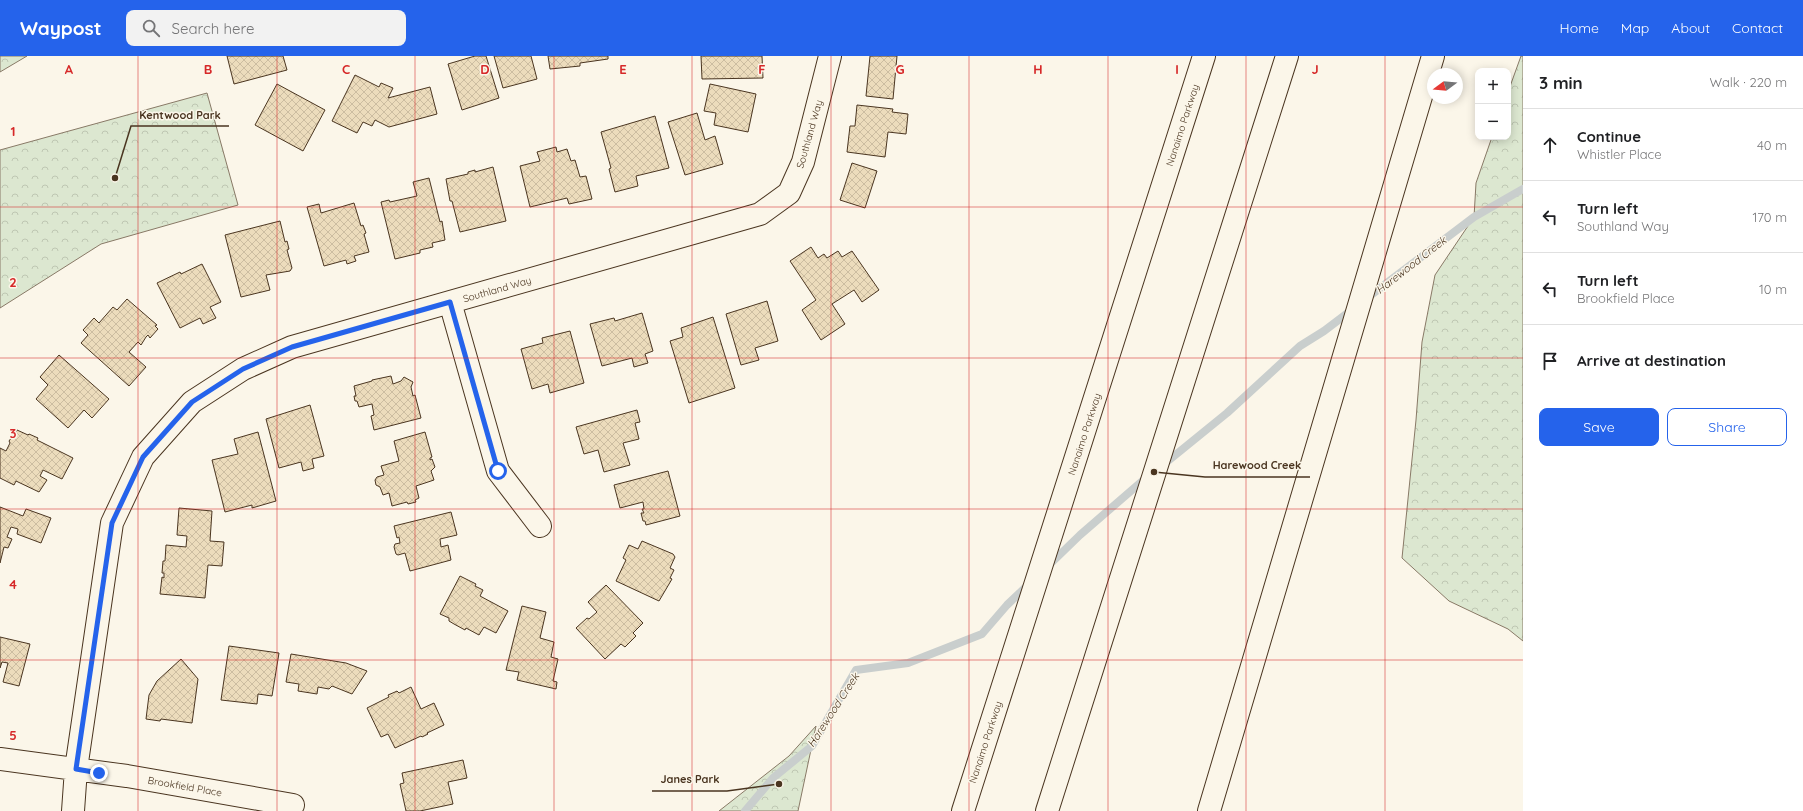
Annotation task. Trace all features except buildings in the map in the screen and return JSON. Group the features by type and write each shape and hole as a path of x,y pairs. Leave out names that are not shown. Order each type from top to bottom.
{"main road":[{"name":"Southland Way","path":"73,811 76,769 112,523 143,457 192,402 243,369 292,347 760,214 789,193 803,162 830,56"},
{"name":"Nanaimo Parkway","path":"963,811 1204,56"},
{"path":"1047,811 1287,56"},
{"path":"1209,811 1433,56"},
{"path":"450,302 498,471 540,526"},
{"name":"Brookfield Place","path":"0,759 127,776 293,805"}],"green space":[{"path":"0,56 27,56 0,72"},
{"path":"1521,56 1523,56 1523,641 1508,629 1449,601 1402,558 1416,420 1422,342 1435,275 1474,217 1476,183 1491,140 1511,140 1511,84"},
{"path":"207,93 238,205 101,244 0,308 0,150"},
{"path":"816,726 798,811 719,811 789,756"}],"waterway":[{"name":"Harewood Creek","path":"1367,298 1474,217 1523,189"},
{"name":"Harewood Creek","path":"1163,465 1227,413 1300,346 1324,331 1353,309"},
{"name":"Harewood Creek","path":"1047,567 1080,535 1147,477"},
{"name":"Harewood Creek","path":"745,811 773,778 812,746 856,670 908,663 982,634 1007,605 1029,584"}],"place":[{"name":"Kentwood Park","path":"115,178"},
{"name":"Harewood Creek","path":"1154,472"},
{"name":"Janes Park","path":"779,784"}],"route":[{"path":"99,773 76,769 112,523 143,457 192,402 243,369 292,347 450,302 498,471"}]}
